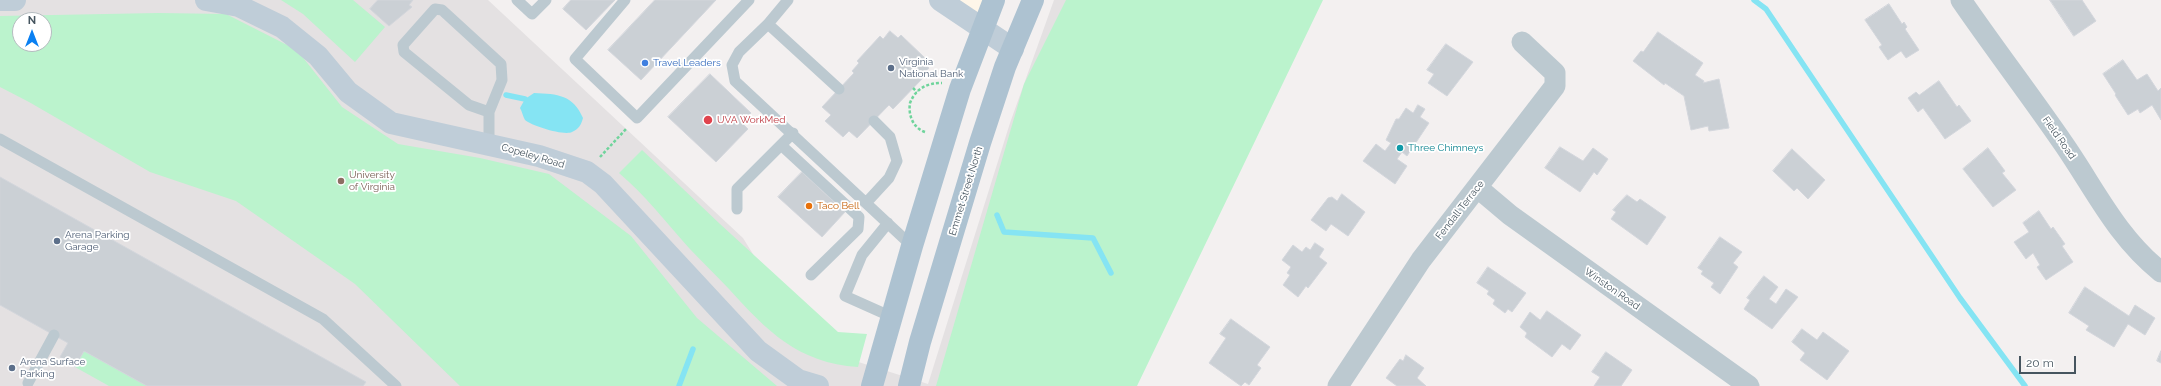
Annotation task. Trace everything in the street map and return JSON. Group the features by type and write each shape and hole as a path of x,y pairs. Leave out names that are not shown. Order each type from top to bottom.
{"main road":[{"path":"872,386 912,246 960,89 982,28 994,0"},
{"name":"Emmet Street North","path":"909,386 920,342 978,150 1013,49 1033,0"}],"street":[{"path":"0,0 15,0"},
{"name":"Copeley Road","path":"206,0 239,6 282,27 318,56 348,92 391,123 539,156 587,172 602,184 758,351 798,380 818,386"},
{"path":"940,0 1013,49"},
{"name":"Field Road","path":"1961,0 2063,144 2119,232 2148,262 2161,272"},
{"name":"Fendall Terrace","path":"1338,386 1421,260 1478,188 1555,86 1555,73 1522,42"},
{"name":"Winston Road","path":"1478,188 1522,224 1750,386"}],"lane":[{"path":"517,0 532,14 546,0"},
{"path":"625,0 575,59 637,118 749,0"},
{"path":"788,0 768,24 739,52 732,66 735,81 793,133 912,246"},
{"path":"489,112 469,105 404,52 403,45 435,9 442,10 501,64 502,80 489,112 489,144"},
{"path":"768,24 839,89"},
{"path":"866,203 889,178 897,161 890,138 874,121"},
{"path":"737,209 737,189 793,133"},
{"path":"0,139 323,319 396,386"},
{"path":"781,146 859,217 858,229 811,274"},
{"path":"888,223 862,255 841,296 892,317"},
{"path":"28,382 54,335"}],"path":[{"path":"929,133 918,128 910,115 910,103 917,92 931,83 946,82"},
{"path":"913,88 917,92"},
{"path":"587,172 637,118"}],"shaded area":[{"name":"University of Virginia","path":"0,0 488,0 743,238 792,317 830,353 928,384 1010,123 1054,0 1306,0 1080,386 0,386"},
{"path":"940,0 994,0 982,28"}],"green space":[{"path":"281,0 353,0 385,27 355,62 303,14"},
{"path":"1066,0 1323,0 1137,386 936,386 1024,84"},
{"path":"158,13 226,14 297,50 342,107 398,144 480,158 549,174 631,236 697,318 777,386 460,386 355,284 236,201 150,172 29,102 0,87 0,16 12,16 12,52 52,52 52,15"},
{"path":"642,150 838,332 867,334 858,367 818,359 801,352 771,331 743,304 689,248 647,200 619,173"},
{"path":"84,351 147,386 109,386 75,367"}],"water":[{"path":"534,93 557,95 569,100 579,110 583,118 576,130 568,133 555,132 525,120 520,108 525,99"}],"building":[{"path":"378,0 413,0 409,5 412,7 389,26 370,9"},
{"path":"571,0 615,0 586,30 563,9"},
{"path":"655,0 716,0 641,80 608,50"},
{"path":"2050,0 2082,0 2096,21 2074,36"},
{"path":"1889,4 1902,24 1904,22 1907,27 1905,29 1919,50 1906,58 1901,51 1888,60 1879,47 1882,45 1865,20"},
{"path":"890,31 898,38 901,35 925,58 922,62 929,68 921,77 922,79 893,109 889,105 857,138 849,131 843,137 825,121 831,115 822,107 854,73 852,71 859,63 857,61 880,36 883,39"},
{"path":"1658,32 1703,63 1695,75 1704,81 1703,83 1719,79 1729,128 1709,131 1708,126 1691,130 1684,96 1665,83 1664,85 1633,61 1641,51 1643,52"},
{"path":"1446,44 1473,62 1447,96 1428,83 1434,74 1427,70"},
{"path":"2123,60 2137,80 2147,74 2158,91 2161,88 2161,120 2152,105 2140,113 2138,109 2128,115 2115,95 2116,94 2103,74"},
{"name":"UVA WorkMed","path":"710,74 751,113 742,123 748,129 716,162 668,117"},
{"path":"1939,81 1957,107 1959,105 1971,121 1945,139 1923,108 1918,112 1908,98 1916,92 1919,95"},
{"name":"Three Chimneys","path":"1418,105 1425,109 1420,117 1429,123 1407,156 1402,152 1397,159 1407,166 1395,184 1363,161 1376,144 1385,151 1391,143 1386,140 1396,119 1399,119 1406,108 1413,113"},
{"path":"1560,147 1583,161 1593,148 1608,159 1597,175 1594,172 1580,192 1545,168"},
{"path":"1988,148 2005,171 2002,173 2016,190 1993,207 1963,169"},
{"path":"1792,149 1825,180 1808,199 1797,188 1794,191 1773,171"},
{"path":"802,172 845,212 822,237 778,197"},
{"name":"Arena Parking Garage","path":"0,177 366,382 363,386 147,386 84,351 75,367 60,357 68,343 0,305"},
{"path":"1342,194 1365,212 1348,236 1331,224 1326,231 1311,220 1328,198 1332,197 1337,201"},
{"path":"1627,195 1637,202 1640,199 1666,217 1647,245 1611,219 1616,212 1613,210"},
{"path":"2039,211 2051,229 2053,227 2065,244 2062,246 2073,262 2046,280 2037,267 2040,265 2033,253 2026,259 2014,242 2029,232 2023,223"},
{"path":"1720,237 1742,252 1733,263 1738,267 1720,294 1711,287 1714,283 1701,274 1703,271 1698,268"},
{"path":"1315,243 1324,249 1319,257 1327,263 1308,288 1306,286 1298,297 1283,285 1290,275 1287,273 1291,267 1282,260 1293,245 1302,252 1306,247 1310,250"},
{"path":"1488,267 1526,293 1512,312 1508,309 1505,313 1493,304 1495,300 1487,294 1489,291 1477,283"},
{"path":"1764,276 1778,287 1769,299 1776,304 1786,289 1798,297 1772,329 1744,309 1750,300 1747,298"},
{"path":"2085,287 2129,316 2135,305 2155,318 2145,335 2128,324 2114,347 2086,330 2089,326 2069,313"},
{"path":"1547,311 1581,335 1570,350 1562,344 1552,357 1525,337 1527,333 1520,327 1530,312 1540,320"},
{"path":"1231,319 1270,347 1257,365 1261,368 1249,385 1245,382 1241,386 1209,363 1226,338 1220,334"},
{"path":"1802,329 1817,340 1823,332 1849,351 1827,380 1800,360 1805,353 1792,342"},
{"path":"2161,351 2161,363 2157,361"},
{"path":"1606,352 1632,370 1621,386 1594,386 1600,377 1592,372"},
{"path":"1406,355 1424,368 1417,378 1426,386 1397,386 1386,378 1400,359 1403,361"}],"waterway":[{"path":"1754,0 1766,9 1960,298 2025,386"},
{"path":"506,95 525,99"},
{"path":"997,215 1004,232 1093,238 1111,273"},
{"path":"679,386 693,349"}],"place":[{"name":"Travel Leaders","path":"645,63"},
{"name":"Virginia National Bank","path":"891,68"},
{"name":"UVA WorkMed","path":"708,120"},
{"name":"Three Chimneys","path":"1400,148"},
{"name":"University of Virginia","path":"341,181"},
{"name":"Taco Bell","path":"809,206"},
{"name":"Arena Parking Garage","path":"57,241"},
{"name":"Arena Surface Parking","path":"12,368"}]}
